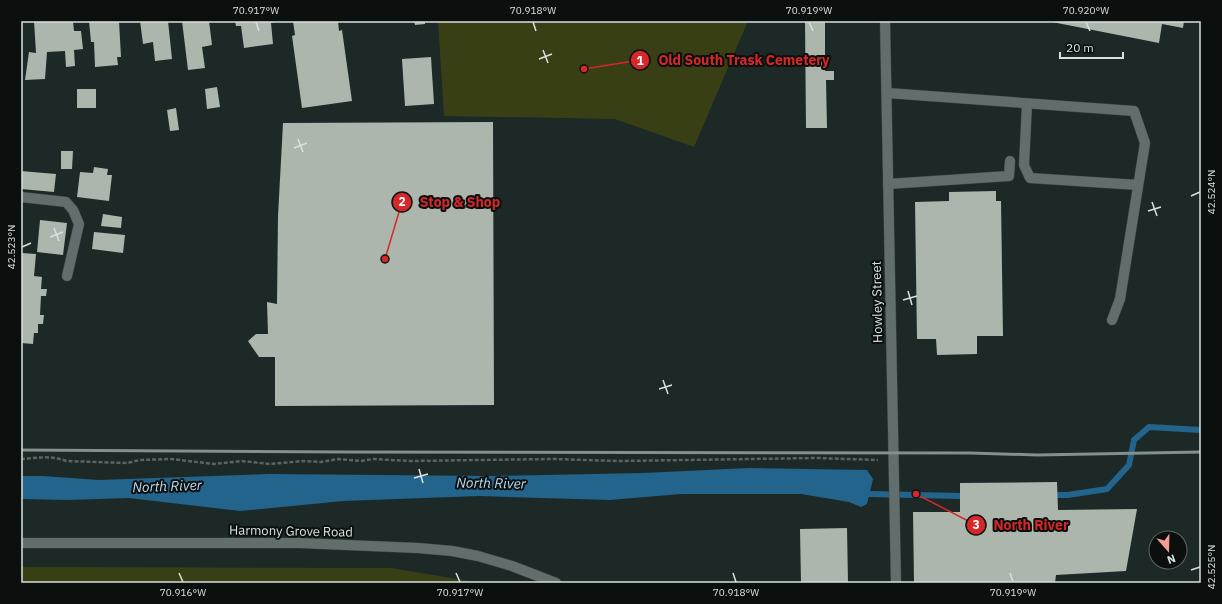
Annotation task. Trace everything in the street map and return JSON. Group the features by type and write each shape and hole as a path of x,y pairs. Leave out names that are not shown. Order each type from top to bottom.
{"street":[{"name":"Howley Street","path":"885,21 896,583"},
{"path":"887,93 1134,111 1145,143 1120,299 1112,320"},
{"path":"1027,104 1024,165 1030,178 1138,184"},
{"path":"888,184 1009,176 1010,161"},
{"path":"21,197 66,202 74,210 79,224 67,276"},
{"name":"Harmony Grove Road","path":"21,543 299,543 418,548 452,551 478,556 512,566 556,583"}],"path":[{"path":"21,459 46,457 60,458 66,461 112,463 171,459 214,464 242,461 270,464 303,461 321,462 338,459 362,461 373,459 410,461 553,459 619,461 818,458 894,466"}],"green space":[{"path":"438,21 748,21 694,147 615,119 444,116"},
{"path":"21,567 391,568 481,583 21,583"}],"water":[{"path":"749,468 867,470 873,479 867,504 861,507 849,502 801,494 681,494 610,500 479,496 343,501 240,511 129,498 67,500 21,499 21,476 99,480 269,474 490,476 643,473"}],"building":[{"path":"34,21 73,21 74,31 81,31 83,49 74,50 75,66 66,67 65,51 47,52 45,79 25,80 29,52 36,53"},
{"path":"89,21 119,21 121,57 117,57 118,65 95,67 94,42 91,42"},
{"path":"140,21 168,21 172,59 155,61 153,42 143,44"},
{"path":"182,21 209,21 212,45 202,47 205,68 188,70"},
{"path":"235,21 279,21 271,23 273,44 244,48 241,26 236,26"},
{"path":"293,21 338,21 339,31 342,30 352,101 302,108 292,36 295,35"},
{"path":"414,21 425,21 425,24 415,25"},
{"path":"1047,21 1184,21 1183,28 1162,24 1159,43"},
{"path":"805,22 825,22 825,71 834,71 834,80 826,80 827,128 806,128"},
{"path":"431,57 434,104 405,106 402,59"},
{"path":"217,87 220,107 207,109 205,89"},
{"path":"77,89 96,89 96,108 77,108"},
{"path":"176,108 179,130 170,131 167,110"},
{"path":"493,122 494,405 275,406 275,357 259,357 248,341 256,334 268,334 267,302 277,304 278,216 283,123"},
{"path":"61,151 73,151 72,169 61,169"},
{"path":"94,167 108,169 107,175 112,175 109,201 77,197 80,172 93,173"},
{"path":"21,171 56,174 54,192 21,189"},
{"path":"996,191 996,201 1001,201 1003,336 977,336 977,354 937,355 936,339 917,339 915,202 949,201 949,192"},
{"path":"103,214 122,217 121,228 101,226"},
{"path":"40,220 67,223 63,255 37,252"},
{"path":"94,232 125,235 123,253 92,249"},
{"path":"21,253 36,254 34,276 42,277 41,289 47,289 46,296 41,296 40,315 44,315 43,324 38,324 38,333 34,333 33,344 21,343"},
{"path":"1057,482 1058,510 1137,509 1126,571 1056,575 1055,583 914,583 913,512 960,512 960,483"},
{"path":"847,528 848,583 801,583 800,529"}],"waterway":[{"name":"North River","path":"1058,495 1068,495 1107,489 1129,465 1134,440 1149,427 1201,430"},
{"name":"North River","path":"869,494 960,496"}],"railway":[{"path":"21,450 971,453 1037,455 1201,452"}],"place":[{"name":"Old South Trask Cemetery","path":"584,69"},
{"name":"Stop & Shop","path":"385,259"},
{"name":"North River","path":"916,494"}]}
